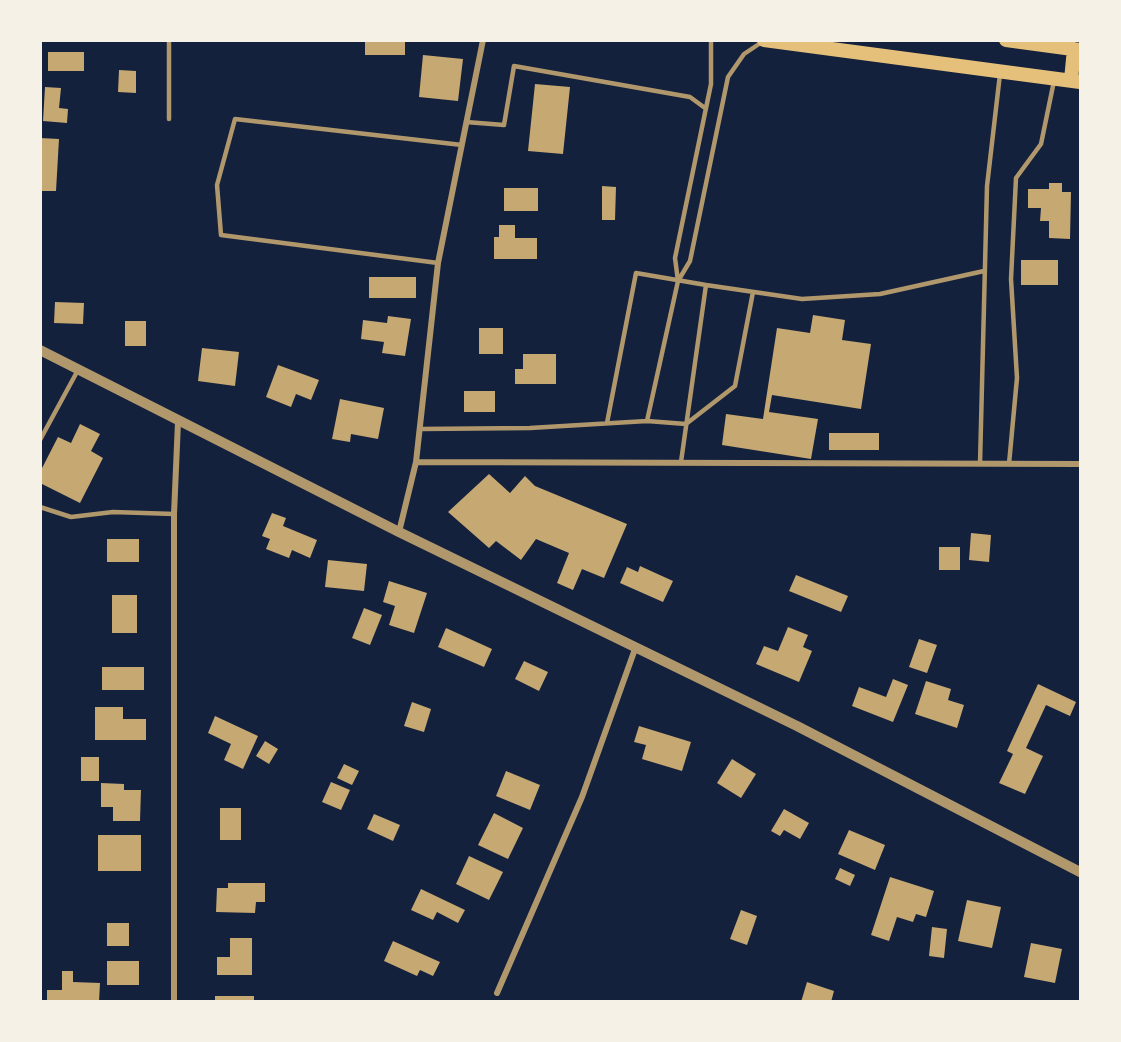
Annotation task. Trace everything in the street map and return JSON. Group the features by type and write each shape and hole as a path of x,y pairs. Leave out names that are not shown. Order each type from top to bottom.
{"main road":[{"path":"764,40 1076,81 1076,45 1006,40"}],"street":[{"path":"399,532 416,462 438,263 483,40"},
{"path":"40,350 178,422 399,532 797,726 1080,872"},
{"path":"174,1002 174,514 178,422"},
{"path":"416,462 1080,464"},
{"path":"497,993 582,797 635,649"}],"lane":[{"path":"169,40 169,119"},
{"path":"678,281 675,258 711,84 711,40"},
{"path":"647,422 678,281 690,261 728,77 744,54 764,40"},
{"path":"466,122 504,125 514,66 690,97 705,108"},
{"path":"980,464 987,186 1000,71"},
{"path":"1009,464 1017,378 1011,279 1016,178 1041,144 1055,78"},
{"path":"438,263 221,235 218,185 236,119 462,146"},
{"path":"607,423 636,273 802,298 880,294 984,271"},
{"path":"681,462 706,285"},
{"path":"420,429 647,422 686,424 735,386 753,292"},
{"path":"40,440 78,370"},
{"path":"40,507 71,517 113,512 174,514"}],"building":[{"path":"365,40 405,40 405,55 365,55"},
{"path":"48,52 84,52 84,71 48,71"},
{"path":"423,55 463,59 458,101 419,97"},
{"path":"119,70 136,71 136,93 118,92"},
{"path":"535,84 570,87 563,154 528,151"},
{"path":"45,87 61,88 59,108 68,109 67,123 43,121"},
{"path":"40,138 59,139 56,191 40,191"},
{"path":"1049,183 1062,183 1062,192 1071,192 1070,239 1049,238 1049,221 1040,221 1041,208 1028,208 1028,189 1049,189"},
{"path":"602,186 616,187 615,220 602,220"},
{"path":"504,188 538,188 538,211 504,211"},
{"path":"499,225 515,225 515,238 537,238 537,259 494,259 494,237 499,237"},
{"path":"1021,260 1058,260 1058,285 1021,285"},
{"path":"369,277 416,277 416,298 369,298"},
{"path":"55,302 84,303 83,324 54,323"},
{"path":"813,315 845,320 842,340 871,344 861,409 772,395 769,412 818,419 811,459 722,445 726,414 763,419 777,328 810,333"},
{"path":"388,316 411,319 405,356 382,353 384,342 361,339 363,320 387,323"},
{"path":"125,321 146,321 146,346 125,346"},
{"path":"479,328 503,328 503,354 479,354"},
{"path":"202,348 239,352 235,386 198,381"},
{"path":"523,354 556,354 556,384 515,384 515,369 523,369"},
{"path":"278,365 319,380 311,400 296,394 291,407 266,397"},
{"path":"464,391 495,391 495,412 464,412"},
{"path":"340,399 384,408 378,439 351,434 350,442 332,439"},
{"path":"80,424 100,434 91,451 103,458 80,503 40,483 40,472 58,437 71,443"},
{"path":"829,433 879,433 879,450 829,450"},
{"path":"489,474 510,493 525,476 535,486 627,524 604,578 582,569 573,590 557,583 569,553 536,539 521,560 496,541 489,548 448,512"},
{"path":"272,513 286,518 283,526 317,540 310,558 292,550 289,558 266,549 270,539 262,536"},
{"path":"971,533 991,535 989,562 969,560"},
{"path":"107,539 139,539 139,562 107,562"},
{"path":"939,547 960,547 960,570 939,570"},
{"path":"328,560 367,564 364,591 325,587"},
{"path":"640,566 673,581 663,602 620,583 627,567 638,572"},
{"path":"796,575 848,596 841,612 789,591"},
{"path":"389,581 427,593 414,633 389,625 395,606 383,602"},
{"path":"112,595 137,595 137,633 112,633"},
{"path":"364,608 382,615 370,645 352,638"},
{"path":"788,627 808,635 803,647 812,651 799,682 756,664 764,646 778,651"},
{"path":"446,628 492,649 484,667 438,647"},
{"path":"919,639 937,645 927,673 909,667"},
{"path":"524,661 548,672 539,691 515,679"},
{"path":"102,667 144,667 144,690 102,690"},
{"path":"893,679 908,685 893,722 852,706 859,687 886,697"},
{"path":"926,681 951,689 948,700 964,705 957,728 915,714"},
{"path":"1038,684 1076,702 1070,716 1046,705 1026,748 1043,756 1025,794 999,783 1013,754 1007,751"},
{"path":"412,702 431,709 424,732 404,726"},
{"path":"95,707 123,707 123,719 146,719 146,740 95,740"},
{"path":"215,716 258,736 243,769 224,760 231,744 208,733"},
{"path":"639,726 691,742 682,771 642,759 646,745 634,742"},
{"path":"265,741 278,749 269,764 256,756"},
{"path":"81,757 99,757 99,781 81,781"},
{"path":"732,759 756,774 741,798 717,783"},
{"path":"344,764 359,771 352,785 337,778"},
{"path":"506,771 540,785 530,810 496,796"},
{"path":"331,782 350,790 341,810 322,802"},
{"path":"101,783 124,784 124,790 141,790 140,821 113,821 113,807 101,807"},
{"path":"220,808 241,808 241,840 220,840"},
{"path":"784,809 809,823 800,839 784,830 780,836 771,831"},
{"path":"494,813 523,828 508,859 478,845"},
{"path":"374,814 400,825 393,841 367,829"},
{"path":"849,830 885,845 875,870 838,854"},
{"path":"98,835 141,835 141,871 98,871"},
{"path":"469,856 503,872 489,900 456,884"},
{"path":"840,868 855,875 850,886 835,879"},
{"path":"890,877 934,891 926,917 916,914 913,922 897,917 889,941 871,935"},
{"path":"228,883 265,883 265,902 256,902 255,913 216,912 217,888 228,888"},
{"path":"421,889 465,910 458,923 437,912 433,920 411,910"},
{"path":"967,900 1001,907 992,948 958,941"},
{"path":"741,910 757,916 747,945 730,939"},
{"path":"107,923 129,923 129,946 107,946"},
{"path":"932,927 947,929 944,958 929,956"},
{"path":"230,938 252,938 252,975 217,975 217,957 230,957"},
{"path":"393,941 440,962 433,976 420,970 417,976 384,961"},
{"path":"1031,943 1062,949 1055,983 1024,977"},
{"path":"107,961 139,961 139,985 107,985"},
{"path":"62,971 73,971 73,982 100,983 99,1002 47,1002 47,990 62,990"},
{"path":"807,982 834,991 831,1002 801,1002"},
{"path":"215,996 254,996 254,1002 215,1002"}]}
